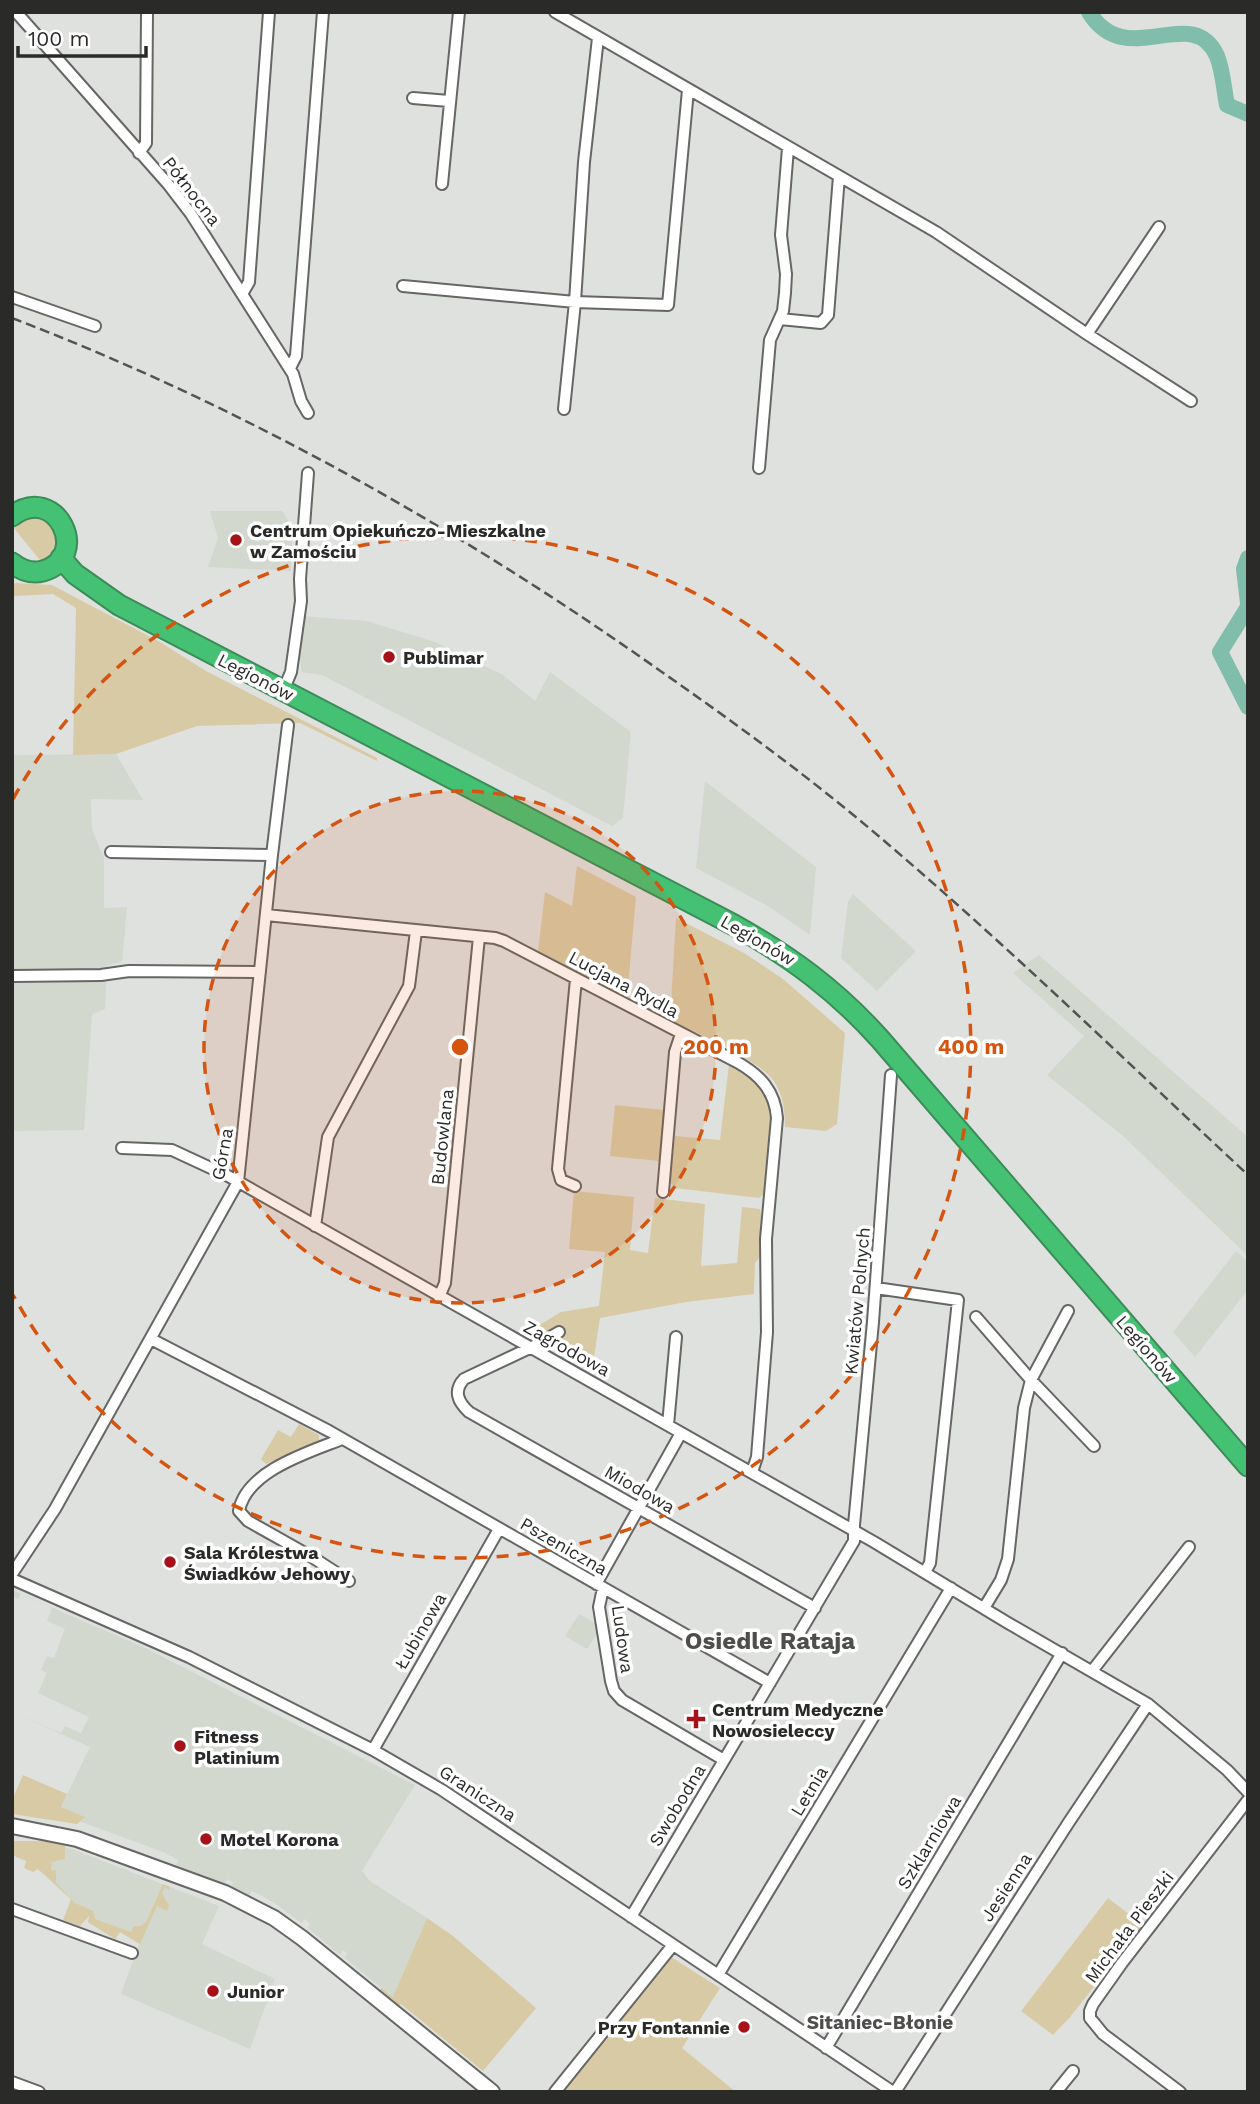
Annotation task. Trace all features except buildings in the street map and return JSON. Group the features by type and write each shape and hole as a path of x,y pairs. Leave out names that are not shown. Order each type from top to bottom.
{"highway":[{"path":"14,514 31,508 41,508 59,519 67,538 65,549 53,564"},
{"name":"Legionów","path":"12,563 27,571 53,564 92,596 119,605 734,925 806,969 853,1010 880,1039 1248,1466"}],"street":[{"name":"Północna","path":"16,12 169,184 191,214 290,368 296,379 303,407 308,414"},
{"path":"139,153 146,143 147,12"},
{"path":"242,293 249,282 269,12"},
{"path":"290,368 296,356 323,12"},
{"path":"442,184 459,12"},
{"path":"555,12 936,232 1191,401"},
{"path":"564,409 575,302 583,173 598,38"},
{"path":"403,286 575,302 668,305 688,90"},
{"path":"413,98 449,101"},
{"path":"759,468 770,340 783,311 786,274 781,235 789,148"},
{"path":"780,319 821,323 828,315 839,176"},
{"path":"1087,334 1159,227"},
{"path":"12,297 95,326"},
{"path":"283,691 291,672 301,601 308,473"},
{"name":"Górna","path":"12,1577 55,1510 238,1182 288,724"},
{"path":"111,852 272,855"},
{"name":"Lucjana Rydla","path":"266,915 495,938 508,942 746,1067 761,1080 773,1097 777,1118 767,1227 768,1309 758,1457 752,1472"},
{"path":"315,1226 328,1137 409,986 416,931"},
{"name":"Budowlana","path":"439,1297 445,1283 480,937"},
{"path":"12,976 101,975 129,971 260,972"},
{"path":"575,1185 561,1180 558,1169 576,979"},
{"path":"663,1192 675,1052 681,1034"},
{"name":"Kwiatów Polnych","path":"854,1530 876,1288 891,1075"},
{"name":"Zagrodowa","path":"122,1149 172,1150 238,1182 854,1530 1148,1704 1248,1791"},
{"path":"876,1288 958,1300 930,1563 925,1572"},
{"path":"984,1608 1002,1580 1008,1559 1024,1408 1031,1380 1068,1311"},
{"path":"976,1317 1094,1446"},
{"path":"529,1347 558,1332"},
{"path":"668,1425 676,1337"},
{"name":"Pszeniczna","path":"151,1339 342,1439 770,1683"},
{"name":"Miodowa","path":"529,1347 464,1379 457,1392 458,1401 469,1412 815,1608"},
{"path":"599,1586 638,1508 681,1433"},
{"path":"342,1439 268,1472 254,1484 240,1504 239,1511 248,1521 349,1581"},
{"name":"Łubinowa","path":"373,1750 499,1529"},
{"name":"Swobodna","path":"631,1917 854,1541 854,1530"},
{"path":"1092,1671 1189,1547"},
{"name":"Graniczna","path":"12,1577 172,1649 373,1750 442,1790 894,2092"},
{"name":"Ludowa","path":"599,1586 599,1607 614,1691 622,1700 724,1760"},
{"name":"Letnia","path":"718,1975 951,1588"},
{"name":"Szklarniowa","path":"825,2048 1062,1653"},
{"name":"Jesienna","path":"894,2092 1148,1704"},
{"name":"Michała Pieszki","path":"1176,2090 1103,2034 1090,2018 1090,2011 1122,1963 1248,1800"},
{"path":"12,1826 94,1844 225,1893 274,1918 492,2092"},
{"path":"12,1832 36,1831"},
{"path":"12,1909 132,1954"},
{"path":"555,2092 673,1945"},
{"path":"1056,2092 1073,2071"},
{"path":"19,2086 39,2092"}],"shaded area":[{"path":"210,511 282,511 292,526 291,571 208,567 218,538"},
{"path":"37,514 57,528 57,553 43,564 13,527 14,524"},
{"path":"12,585 52,585 160,642 206,671 377,758 377,761 300,723 197,726 116,754 73,755 76,608 53,594 12,598"},
{"path":"301,616 367,621 435,642 503,675 535,701 550,672 631,732 623,818 612,826 322,675 301,672 301,662 298,659"},
{"path":"116,754 143,800 91,799 92,829 104,858 104,908 127,907 122,962 107,965 105,1009 92,1014 84,1130 12,1131 12,755"},
{"path":"705,781 816,867 810,935 768,906 696,868"},
{"path":"577,866 636,897 627,997 538,951 545,892 572,906"},
{"path":"853,894 916,951 877,991 841,958 848,902"},
{"path":"676,918 744,953 783,979 845,1033 837,1124 826,1131 785,1127 781,1097 773,1080 765,1072 725,1047 670,1020"},
{"path":"1039,955 1248,1137 1248,1256 1123,1136 1047,1075 1084,1036 1013,973"},
{"path":"729,1064 752,1078 768,1101 771,1147 766,1192 759,1198 675,1188 670,1182 675,1136 720,1140"},
{"path":"615,1105 664,1110 659,1161 610,1156"},
{"path":"574,1191 634,1197 630,1250 648,1253 655,1198 705,1204 701,1266 737,1263 742,1207 760,1209 760,1257 755,1263 754,1294 686,1302 600,1318 592,1370 524,1334 561,1312 599,1306 605,1252 569,1249"},
{"path":"1236,1251 1248,1262 1248,1290 1195,1357 1173,1332"},
{"path":"299,1424 319,1435 319,1441 266,1464 261,1459 278,1430 291,1437"},
{"path":"12,1590 143,1647 415,1785 362,1871 370,1881 427,1918 393,1998 345,1958 347,1953 343,1950 340,1955 308,1928 310,1924 305,1919 301,1923 276,1904 252,1891 248,1898 230,1890 233,1882 227,1879 224,1885 176,1865 178,1860 163,1852 79,1821 84,1817 61,1807 90,1747 12,1712 61,1733 65,1726 81,1733 89,1717 38,1693 47,1673 41,1670 47,1656 54,1658 65,1629 47,1621 52,1608 21,1594 18,1599 12,1596"},
{"path":"579,1614 595,1623 598,1632 587,1649 565,1636"},
{"path":"23,1775 67,1794 61,1807 85,1817 77,1824 12,1814 12,1800"},
{"path":"12,1841 50,1841 65,1846 65,1859 52,1862 51,1870 56,1870 56,1883 75,1903 93,1911 95,1919 131,1932 134,1926 141,1926 146,1922 163,1884 170,1887 169,1890 165,1887 162,1893 169,1906 167,1911 157,1906 140,1944 120,1932 115,1939 88,1922 89,1916 80,1926 63,1920 71,1899 38,1869 33,1872 24,1868 26,1861 12,1855"},
{"path":"53,1845 72,1849 219,1906 202,1944 275,1979 250,2049 121,1994 139,1944 120,1932 115,1939 88,1922 90,1917 30,1862"},
{"path":"1108,1898 1143,1925 1053,2035 1021,2011"},
{"path":"427,1918 453,1936 536,2008 483,2071 401,2004 397,2008 379,1993 381,1988 393,1997"},
{"path":"671,1957 720,1988 682,2048 736,2092 563,2092"}],"waterway":[{"path":"1089,12 1104,29 1121,37 1192,34 1206,41 1219,62 1227,105 1248,114"},
{"path":"1248,558 1244,569 1248,603"},
{"path":"1248,607 1220,652 1248,707"}],"railway":[{"path":"12,318 182,390 346,474 505,567 659,670 776,754 889,845 1025,966 1248,1175"}],"place":[{"name":"Centrum Opiekuńczo-Mieszkalne w Zamościu","path":"236,540"},
{"name":"Publimar","path":"389,657"},
{"name":"Sala Królestwa Świadków Jehowy","path":"170,1562"},
{"name":"Centrum Medyczne Nowosieleccy","path":"696,1719"},
{"name":"Fitness Platinium","path":"180,1746"},
{"name":"Motel Korona","path":"206,1839"},
{"name":"Junior","path":"213,1991"},
{"name":"Przy Fontannie","path":"744,2027"}],"district":[{"name":"Osiedle Rataja","path":"770,1641"},
{"name":"Sitaniec-Błonie","path":"880,2022"}]}
